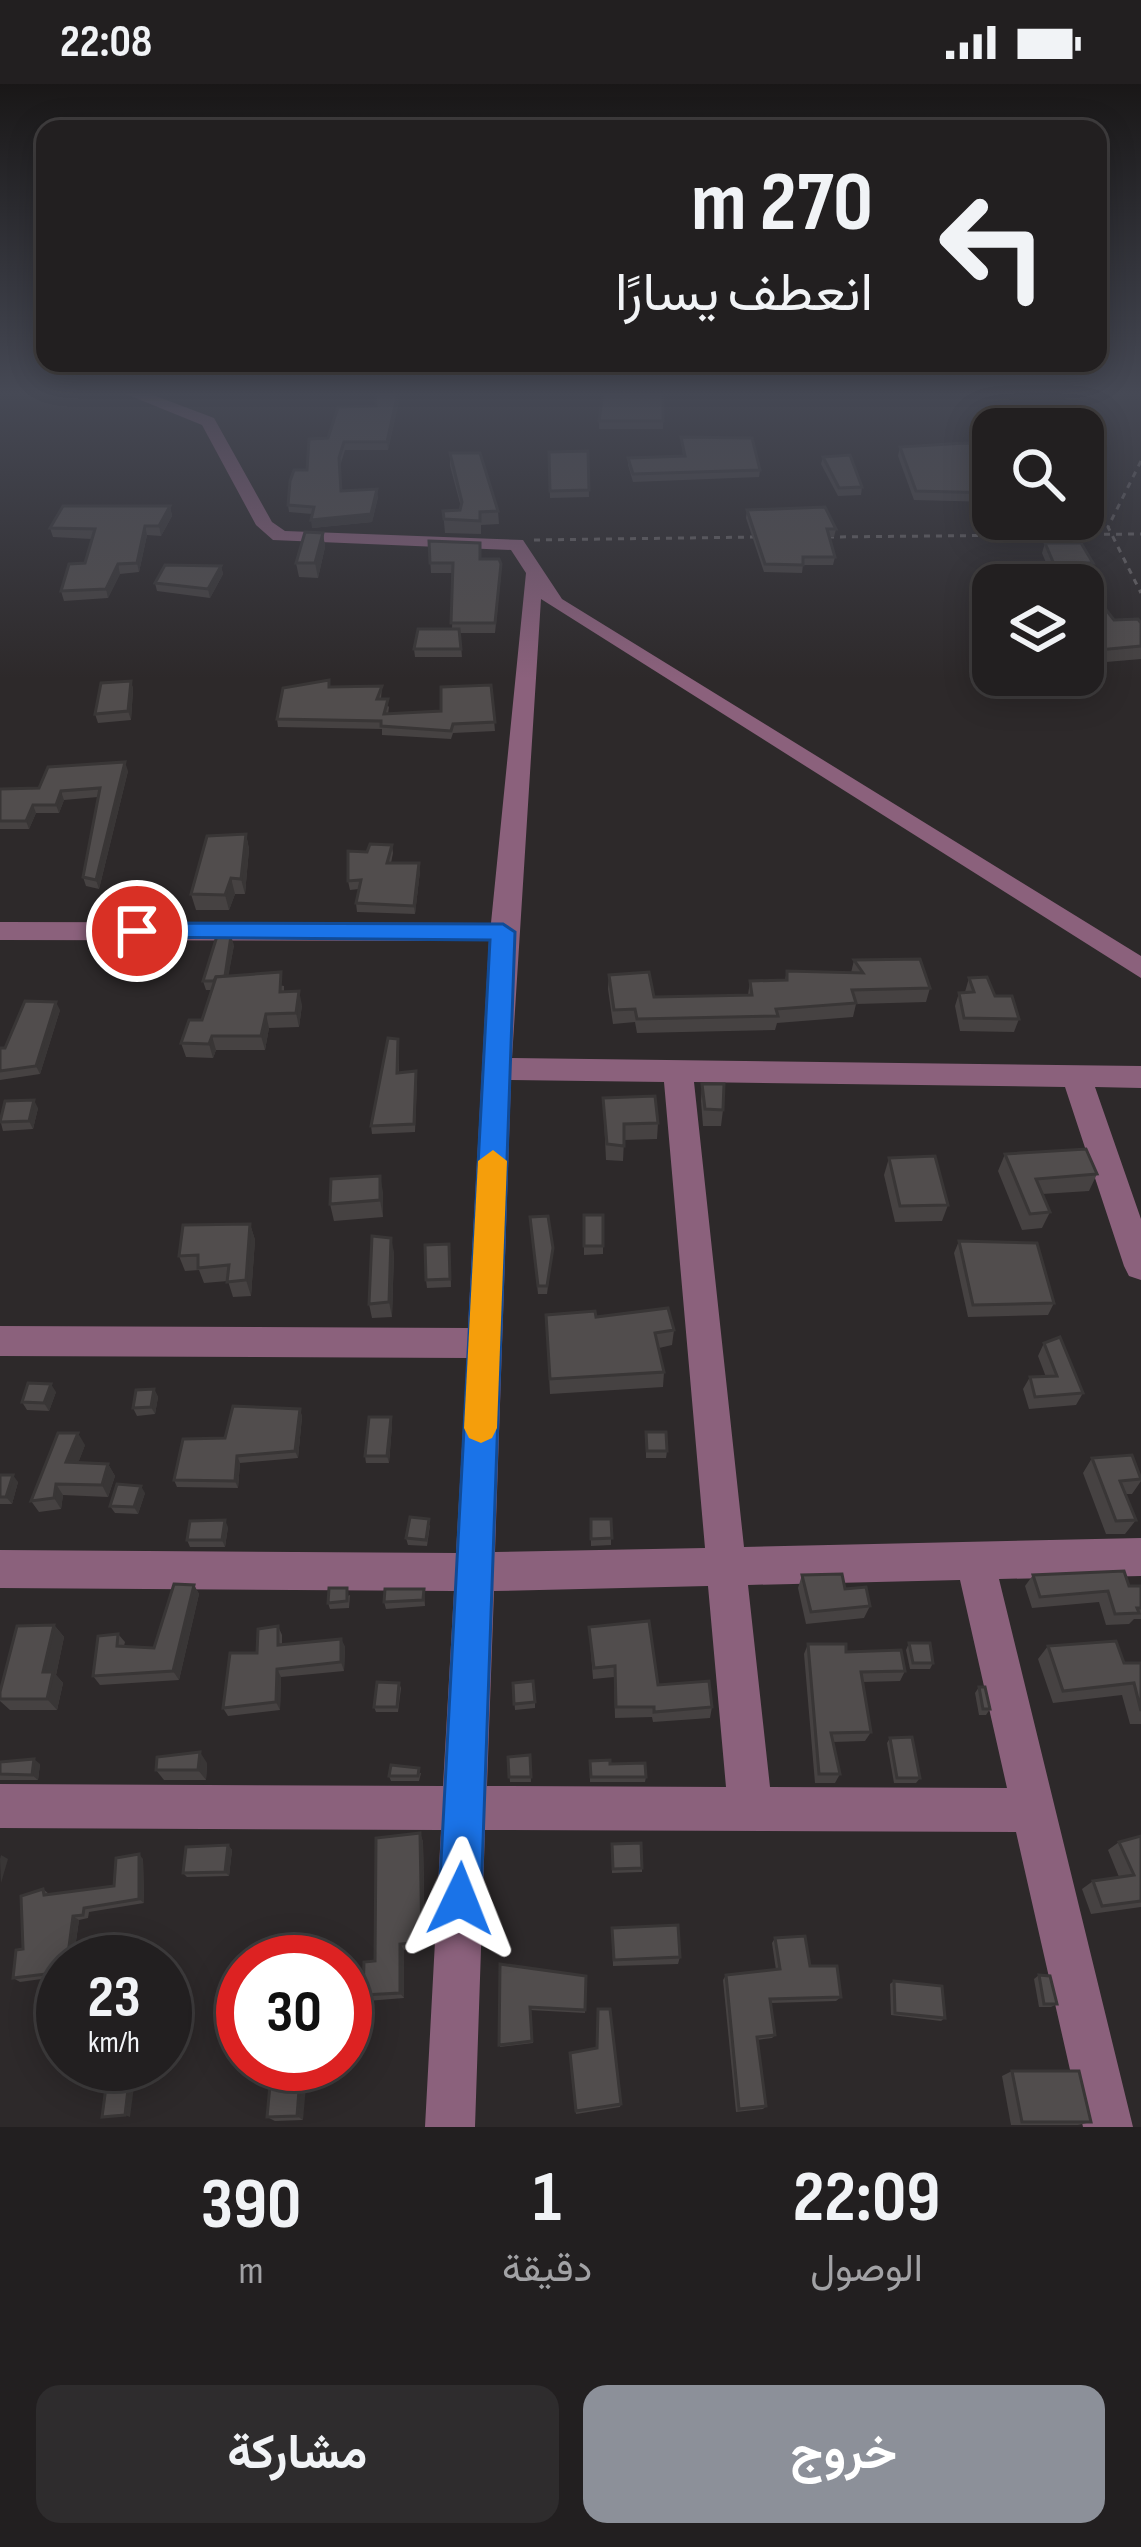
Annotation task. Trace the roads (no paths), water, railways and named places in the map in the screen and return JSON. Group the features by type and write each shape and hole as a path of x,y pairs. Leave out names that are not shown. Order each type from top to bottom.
{"street":[{"path":"244,487 265,525 280,536 510,542 525,550 533,578 503,932 450,2127"},
{"path":"533,578 556,603 1141,969"},
{"path":"0,931 503,932"},
{"path":"497,1069 1141,1077"},
{"path":"678,1071 750,1809"},
{"path":"1076,1076 1141,1266"},
{"path":"0,1341 484,1343"},
{"path":"0,1569 474,1572 1141,1557"},
{"path":"975,1561 1108,2127"},
{"path":"0,1806 1033,1810"}]}
